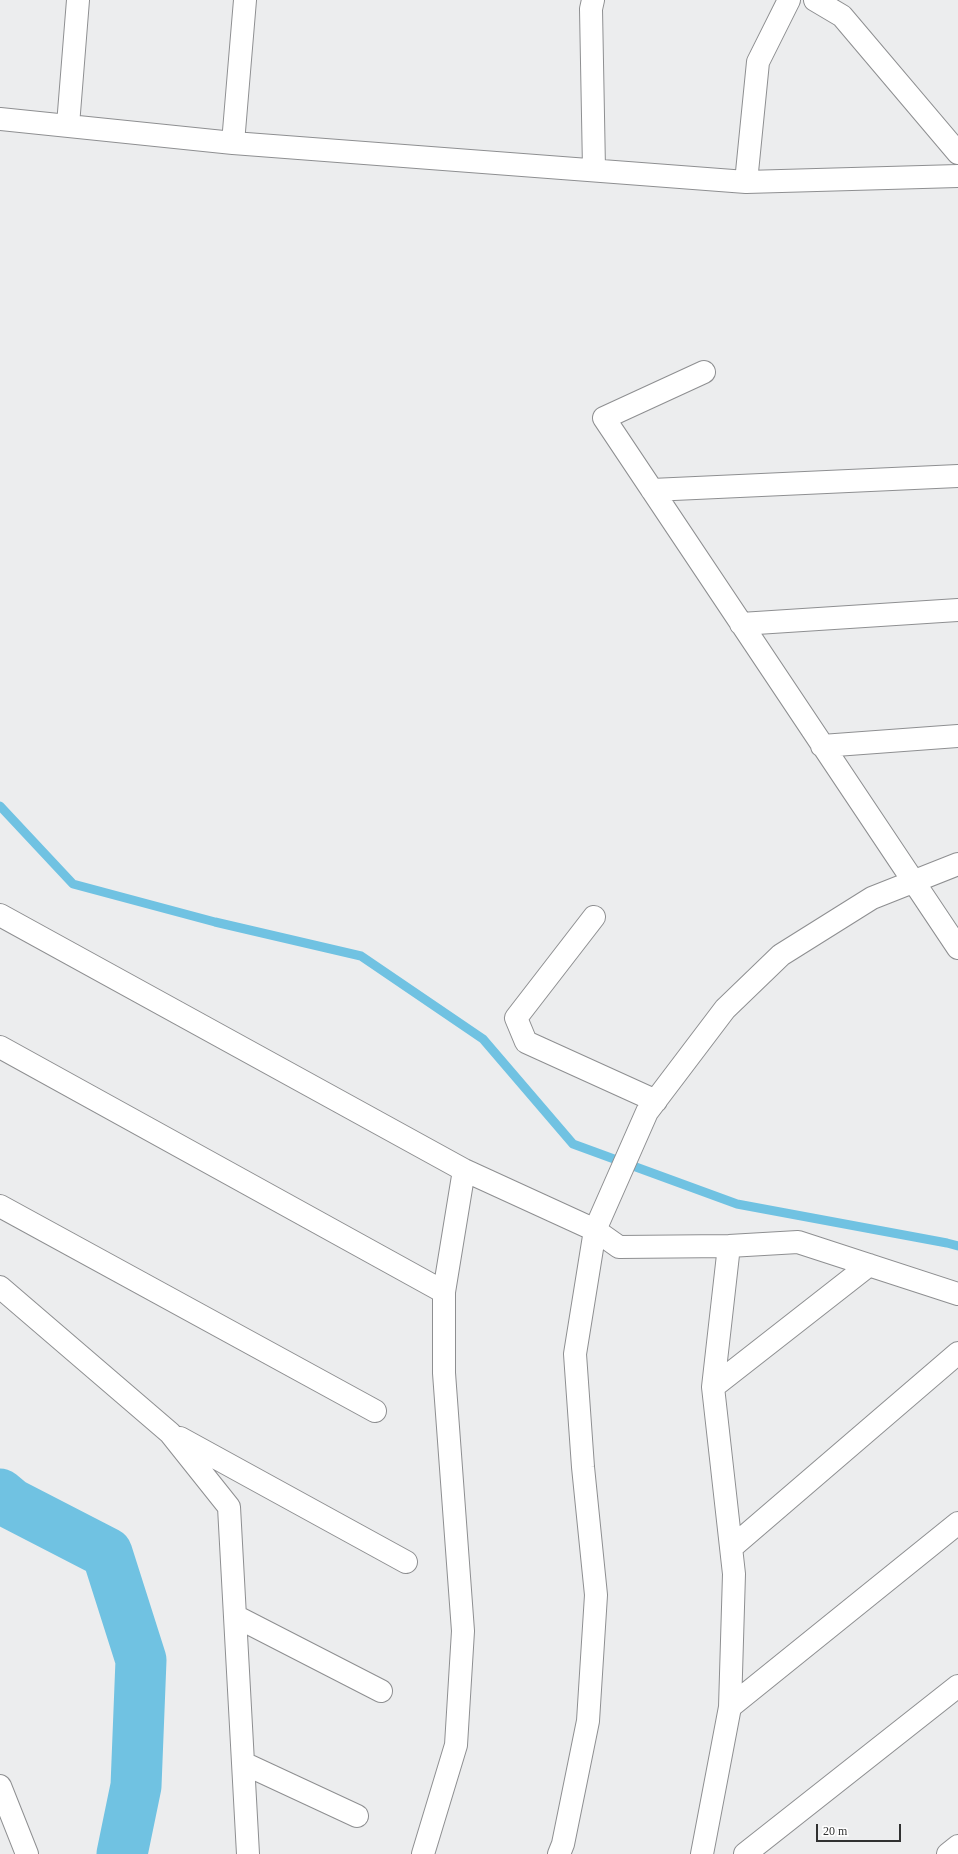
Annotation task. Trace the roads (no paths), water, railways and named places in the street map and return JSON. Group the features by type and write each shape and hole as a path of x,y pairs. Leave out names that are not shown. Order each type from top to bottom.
{"street":[{"path":"68,126 78,0"},
{"path":"233,143 245,0"},
{"path":"593,0 591,9 594,169"},
{"path":"746,182 758,62 789,0"},
{"path":"816,0 842,16 958,153"},
{"path":"0,119 233,143 594,169 746,182 958,176"},
{"path":"704,372 604,418 958,948"},
{"path":"652,490 958,476"},
{"path":"741,624 958,610"},
{"path":"822,746 958,736"},
{"path":"559,1854 563,1844 588,1721 596,1595 583,1467 575,1354 595,1230 652,1107 724,1010 782,955 872,898 958,864"},
{"path":"0,916 464,1170 595,1230 619,1247 729,1246 798,1242 958,1294"},
{"path":"594,917 516,1018 526,1042 652,1107"},
{"path":"0,1047 444,1292"},
{"path":"423,1854 456,1745 463,1632 444,1373 444,1292 464,1170"},
{"path":"0,1206 375,1411"},
{"path":"702,1854 730,1707 734,1574 714,1387 729,1246"},
{"path":"714,1387 869,1265"},
{"path":"0,1287 170,1433 229,1507 248,1854"},
{"path":"731,1548 958,1353"},
{"path":"170,1433 406,1562"},
{"path":"730,1707 958,1523"},
{"path":"235,1616 381,1691"},
{"path":"745,1854 958,1686"},
{"path":"243,1763 357,1816"},
{"path":"0,1786 20,1851"},
{"path":"948,1854 958,1846"}],"waterway":[{"path":"0,806 73,884 215,922 361,956 483,1039 573,1144 737,1204 958,1246"},
{"path":"0,1494 12,1504 107,1553 141,1660 136,1786 122,1854"}]}
